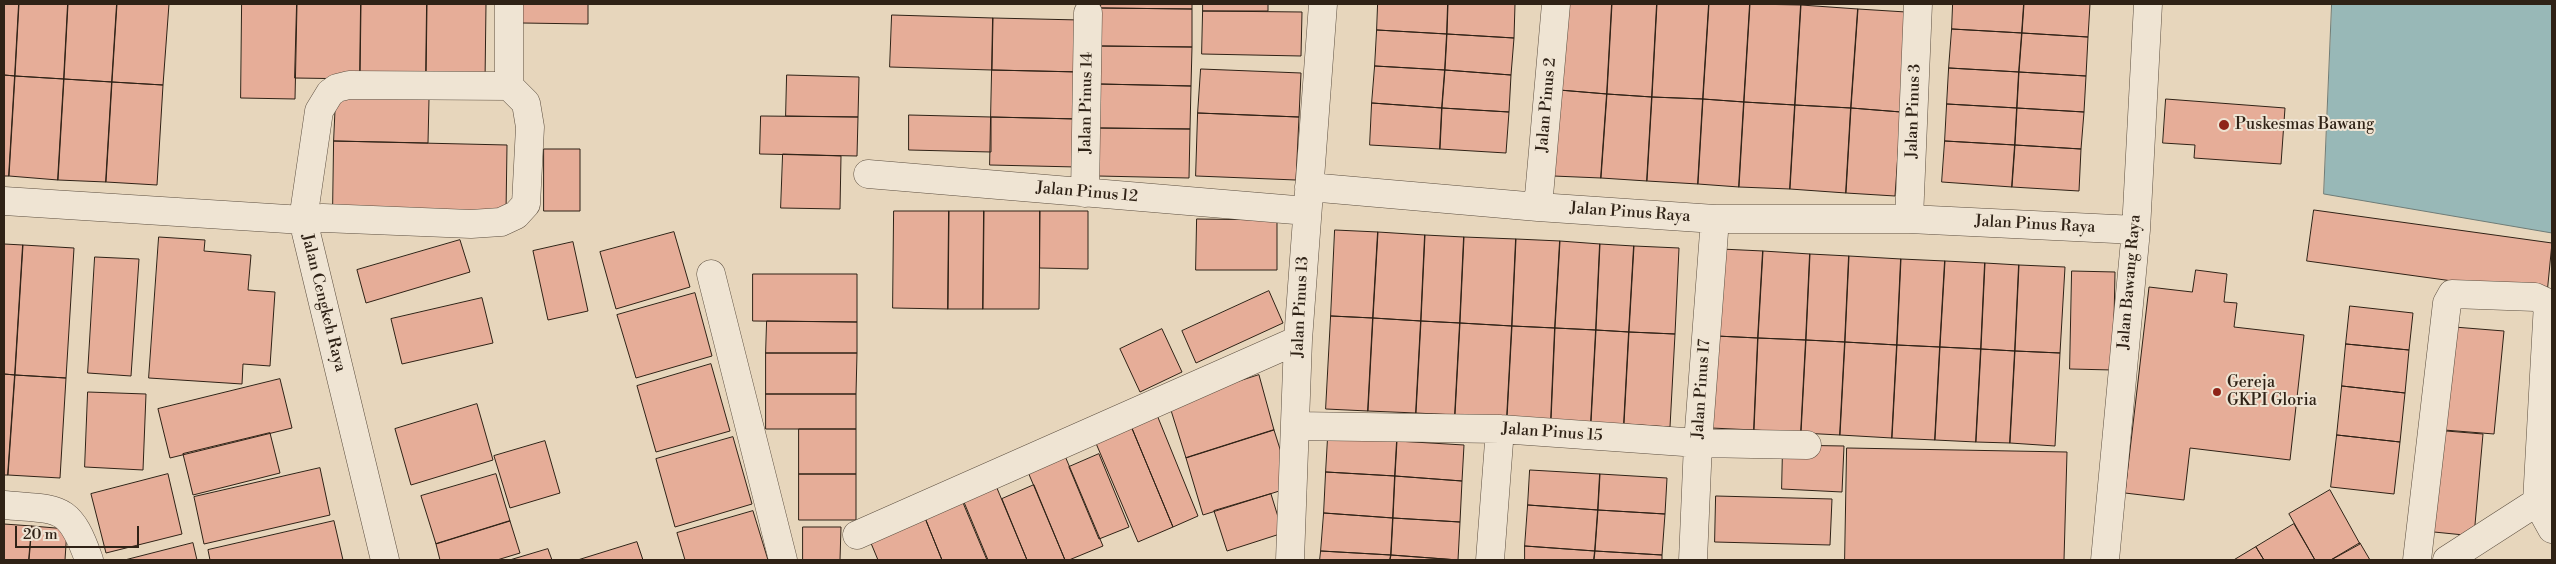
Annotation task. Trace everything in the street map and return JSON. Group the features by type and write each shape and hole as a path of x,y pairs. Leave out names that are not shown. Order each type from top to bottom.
{"street":[{"path":"509,4 509,86"},
{"path":"1308,199 1323,4"},
{"name":"Jalan Pinus 2","path":"1538,207 1556,4"},
{"name":"Jalan Pinus 3","path":"1910,219 1918,4"},
{"name":"Jalan Bawang Raya","path":"2105,560 2136,230 2148,4"},
{"name":"Jalan Pinus 14","path":"1085,193 1088,13"},
{"path":"349,85 509,86 526,103 530,127 526,204 516,215 501,222 471,224 323,218 303,220 319,111 330,93 337,88 349,85"},
{"name":"Jalan Pinus 12","path":"868,174 1085,193 1308,199"},
{"name":"Jalan Pinus Raya","path":"1308,199 1538,207 1715,219 1910,219 2136,230"},
{"name":"Jalan Pinus 13","path":"1290,560 1298,340 1308,199"},
{"name":"Jalan Cengkeh Raya","path":"4,201 303,220 385,560"},
{"name":"Jalan Pinus 17","path":"1693,560 1698,443 1715,219"},
{"path":"711,274 783,560"},
{"path":"2416,560 2447,303 2452,294 2535,297 2548,303 2537,502 2552,529"},
{"path":"857,536 1298,340"},
{"name":"Jalan Pinus 15","path":"1296,426 1500,429 1698,443 1807,445"},
{"path":"1490,560 1500,429"},
{"path":"2447,560 2537,502"},
{"path":"4,505 58,511 73,522 90,560"}],"water":[{"path":"2332,4 2552,4 2552,233 2324,194"}],"building":[{"path":"4,4 19,4 15,76 4,75"},
{"path":"19,4 68,4 64,79 15,76"},
{"path":"68,4 117,4 112,82 64,79"},
{"path":"117,4 169,4 163,85 112,82"},
{"path":"242,4 297,4 295,99 241,98"},
{"path":"297,4 361,4 360,79 295,78"},
{"path":"361,4 427,4 426,81 360,79"},
{"path":"427,4 486,4 485,82 426,81"},
{"path":"523,4 588,4 588,24 522,23"},
{"path":"1101,4 1192,4 1192,9 1101,8"},
{"path":"1203,4 1268,4 1268,11 1203,11"},
{"path":"1378,4 1448,4 1447,34 1377,30"},
{"path":"1448,4 1515,4 1514,38 1447,34"},
{"path":"1564,4 1612,4 1607,94 1559,90"},
{"path":"1612,4 1657,4 1652,97 1607,94"},
{"path":"1657,4 1709,4 1703,99 1652,97"},
{"path":"1709,4 1750,4 1744,102 1703,99"},
{"path":"1750,4 1801,5 1795,105 1744,102"},
{"path":"1953,4 2024,4 2022,33 1952,29"},
{"path":"2024,4 2090,4 2088,37 2022,33"},
{"path":"1801,5 1858,9 1851,108 1795,105"},
{"path":"1101,8 1192,9 1192,47 1100,46"},
{"path":"1858,9 1906,12 1901,112 1851,108"},
{"path":"1203,11 1302,12 1301,56 1202,54"},
{"path":"892,15 993,18 992,70 890,67"},
{"path":"993,18 1080,20 1080,72 992,70"},
{"path":"1952,29 2022,33 2019,72 1949,68"},
{"path":"1377,30 1447,34 1445,70 1375,66"},
{"path":"2022,33 2088,37 2086,76 2019,72"},
{"path":"1447,34 1514,38 1511,75 1445,70"},
{"path":"1100,46 1192,47 1191,86 1099,84"},
{"path":"1375,66 1445,70 1442,108 1372,103"},
{"path":"1949,68 2019,72 2017,108 1947,104"},
{"path":"1201,69 1301,73 1299,117 1198,113"},
{"path":"992,70 1080,72 1078,119 991,117"},
{"path":"1445,70 1511,75 1509,112 1442,108"},
{"path":"2019,72 2086,76 2084,112 2017,108"},
{"path":"4,75 15,76 9,176 4,176"},
{"path":"787,75 859,77 858,117 786,116"},
{"path":"15,76 64,79 58,180 9,176"},
{"path":"64,79 112,82 106,182 58,180"},
{"path":"112,82 163,85 157,185 106,182"},
{"path":"1099,84 1191,86 1190,129 1099,128"},
{"path":"1559,90 1607,94 1601,178 1553,176"},
{"path":"1607,94 1652,97 1647,181 1601,178"},
{"path":"336,97 429,99 428,143 334,141"},
{"path":"1652,97 1703,99 1698,184 1647,181"},
{"path":"1703,99 1744,102 1739,187 1698,184"},
{"name":"Puskesmas Bawang","path":"2166,99 2285,108 2281,164 2194,158 2195,145 2163,143"},
{"path":"1744,102 1795,105 1790,189 1739,187"},
{"path":"1372,103 1442,108 1440,149 1370,145"},
{"path":"1947,104 2017,108 2015,145 1945,141"},
{"path":"1795,105 1851,108 1846,193 1790,189"},
{"path":"1442,108 1509,112 1506,153 1440,149"},
{"path":"1851,108 1901,112 1895,196 1846,193"},
{"path":"2017,108 2084,112 2081,149 2015,145"},
{"path":"1198,113 1299,117 1296,180 1196,176"},
{"path":"909,115 991,117 991,152 909,150"},
{"path":"761,116 858,117 857,156 760,154"},
{"path":"991,117 1078,119 1077,167 990,165"},
{"path":"1099,128 1190,129 1189,178 1098,176"},
{"path":"334,141 507,145 506,213 333,209"},
{"path":"1945,141 2015,145 2012,187 1942,182"},
{"path":"2015,145 2081,149 2079,191 2012,187"},
{"path":"544,149 580,149 580,211 544,211"},
{"path":"783,154 841,156 840,209 781,208"},
{"path":"2314,210 2552,243 2547,294 2307,261"},
{"path":"894,211 949,211 948,309 893,308"},
{"path":"949,211 984,211 983,309 948,309"},
{"path":"984,211 1040,211 1039,309 983,309"},
{"path":"1040,211 1088,211 1088,269 1040,268"},
{"path":"1197,219 1277,220 1277,270 1196,270"},
{"path":"1335,230 1378,232 1373,318 1331,316"},
{"path":"674,232 690,287 616,309 600,252"},
{"path":"1378,232 1425,235 1421,321 1373,318"},
{"path":"1425,235 1464,237 1460,323 1421,321"},
{"path":"159,237 205,240 204,251 251,255 248,290 275,292 270,366 243,364 242,384 149,378"},
{"path":"1464,237 1516,239 1512,326 1460,323"},
{"path":"1516,239 1560,241 1555,328 1512,326"},
{"path":"460,240 470,272 366,303 357,270"},
{"path":"1560,241 1600,244 1596,330 1555,328"},
{"path":"573,242 588,311 548,320 533,251"},
{"path":"4,244 23,245 15,375 4,374"},
{"path":"1600,244 1634,246 1629,332 1596,330"},
{"path":"23,245 74,248 66,378 15,375"},
{"path":"1634,246 1679,248 1675,334 1629,332"},
{"path":"1721,249 1763,251 1758,338 1716,336"},
{"path":"1763,251 1810,254 1806,340 1758,338"},
{"path":"1810,254 1849,256 1845,342 1806,340"},
{"path":"1849,256 1901,259 1897,345 1845,342"},
{"path":"95,257 139,259 131,376 88,373"},
{"path":"1901,259 1945,261 1940,347 1897,345"},
{"path":"1945,261 1985,263 1981,349 1940,347"},
{"path":"1985,263 2019,265 2015,351 1981,349"},
{"path":"2019,265 2065,267 2060,353 2015,351"},
{"name":"Gereja GKPI Gloria","path":"2196,270 2227,274 2224,302 2237,303 2234,327 2304,335 2290,460 2190,448 2184,500 2125,493 2149,287 2192,292"},
{"path":"2072,271 2115,272 2113,370 2070,369"},
{"path":"753,274 857,274 857,322 753,321"},
{"path":"1269,291 1283,323 1196,363 1182,331"},
{"path":"695,293 712,356 636,378 617,315"},
{"path":"482,298 493,343 402,364 391,319"},
{"path":"2350,306 2413,313 2409,350 2346,344"},
{"path":"1331,316 1373,318 1368,411 1326,409"},
{"path":"1373,318 1421,321 1416,413 1368,411"},
{"path":"767,321 857,322 857,353 766,353"},
{"path":"1421,321 1460,323 1455,415 1416,413"},
{"path":"1460,323 1512,326 1507,418 1455,415"},
{"path":"1512,326 1555,328 1551,421 1507,418"},
{"path":"2454,327 2504,331 2494,434 2444,430"},
{"path":"1555,328 1596,330 1591,423 1551,421"},
{"path":"1162,329 1182,372 1140,392 1120,349"},
{"path":"1596,330 1629,332 1624,424 1591,423"},
{"path":"1629,332 1675,334 1670,427 1624,424"},
{"path":"1716,336 1758,338 1754,430 1711,428"},
{"path":"1758,338 1806,340 1801,433 1754,430"},
{"path":"1806,340 1845,342 1840,435 1801,433"},
{"path":"1845,342 1897,345 1892,438 1840,435"},
{"path":"2346,344 2409,350 2405,393 2342,386"},
{"path":"1897,345 1940,347 1935,440 1892,438"},
{"path":"1940,347 1981,349 1976,442 1935,440"},
{"path":"1981,349 2015,351 2010,443 1976,442"},
{"path":"2015,351 2060,353 2055,446 2010,443"},
{"path":"766,353 857,353 856,394 766,394"},
{"path":"711,364 730,431 656,452 637,386"},
{"path":"4,374 15,375 8,475 4,475"},
{"path":"15,375 66,378 60,478 8,475"},
{"path":"1259,375 1274,430 1186,458 1169,404"},
{"path":"280,379 292,428 170,458 158,409"},
{"path":"2342,386 2405,393 2400,442 2337,435"},
{"path":"88,392 146,394 143,470 85,467"},
{"path":"766,394 856,394 856,429 766,429"},
{"path":"477,404 493,460 411,485 395,429"},
{"path":"1157,415 1198,516 1173,527 1131,426"},
{"path":"1131,426 1173,527 1138,542 1095,441"},
{"path":"799,429 856,429 856,474 799,474"},
{"path":"1274,430 1292,487 1203,515 1186,458"},
{"path":"2434,430 2483,434 2474,536 2424,531"},
{"path":"270,433 280,473 193,495 183,454"},
{"path":"2337,435 2400,442 2394,494 2331,487"},
{"path":"733,437 752,504 675,527 656,459"},
{"path":"1328,437 1397,441 1395,476 1326,472"},
{"path":"545,441 560,493 510,508 494,456"},
{"path":"1397,441 1464,445 1462,481 1395,476"},
{"path":"1783,445 1844,446 1842,492 1782,489"},
{"path":"1847,448 2067,452 2064,560 1845,560"},
{"path":"1099,454 1129,527 1099,539 1069,467"},
{"path":"1065,456 1103,546 1069,560 1065,560 1028,472"},
{"path":"320,468 330,515 204,544 194,497"},
{"path":"1530,470 1600,474 1598,510 1528,505"},
{"path":"1326,472 1395,476 1393,518 1324,513"},
{"path":"168,474 182,534 106,553 91,494"},
{"path":"496,474 510,521 436,544 421,496"},
{"path":"799,474 856,474 856,520 799,520"},
{"path":"1600,474 1667,478 1665,514 1598,510"},
{"path":"1395,476 1462,481 1460,522 1393,518"},
{"path":"994,481 1027,560 988,560 961,495"},
{"path":"1034,485 1065,560 1027,560 1002,499"},
{"path":"2330,490 2360,544 2331,560 2315,560 2289,514"},
{"path":"1271,494 1283,533 1227,551 1214,511"},
{"path":"1716,496 1832,499 1830,545 1715,542"},
{"path":"961,498 987,560 942,560 923,513"},
{"path":"1528,505 1598,510 1595,551 1525,546"},
{"path":"1598,510 1665,514 1662,555 1595,551"},
{"path":"753,511 768,560 685,560 677,533"},
{"path":"923,513 942,560 878,560 868,536"},
{"path":"1324,513 1393,518 1391,555 1321,551"},
{"path":"1393,518 1460,522 1458,560 1391,555"},
{"path":"334,521 343,560 210,560 208,550"},
{"path":"510,521 520,553 497,560 440,560 436,544"},
{"path":"4,524 32,526 29,560 4,560"},
{"path":"2294,524 2315,560 2264,560 2256,547"},
{"path":"32,526 67,529 65,560 29,560"},
{"path":"803,527 841,527 840,560 803,560"},
{"path":"637,542 643,560 578,560"},
{"path":"193,543 197,560 125,560"},
{"path":"2360,543 2370,560 2331,560"},
{"path":"1525,546 1595,551 1594,560 1525,560"},
{"path":"2256,547 2264,560 2234,560"},
{"path":"548,549 552,560 510,560"},
{"path":"1321,551 1391,555 1390,560 1320,560"},
{"path":"1595,551 1662,555 1662,560 1594,560"},
{"path":"1391,555 1458,560 1390,560"}],"place":[{"name":"Puskesmas Bawang","path":"2224,125"},
{"name":"Gereja GKPI Gloria","path":"2217,392"}]}
